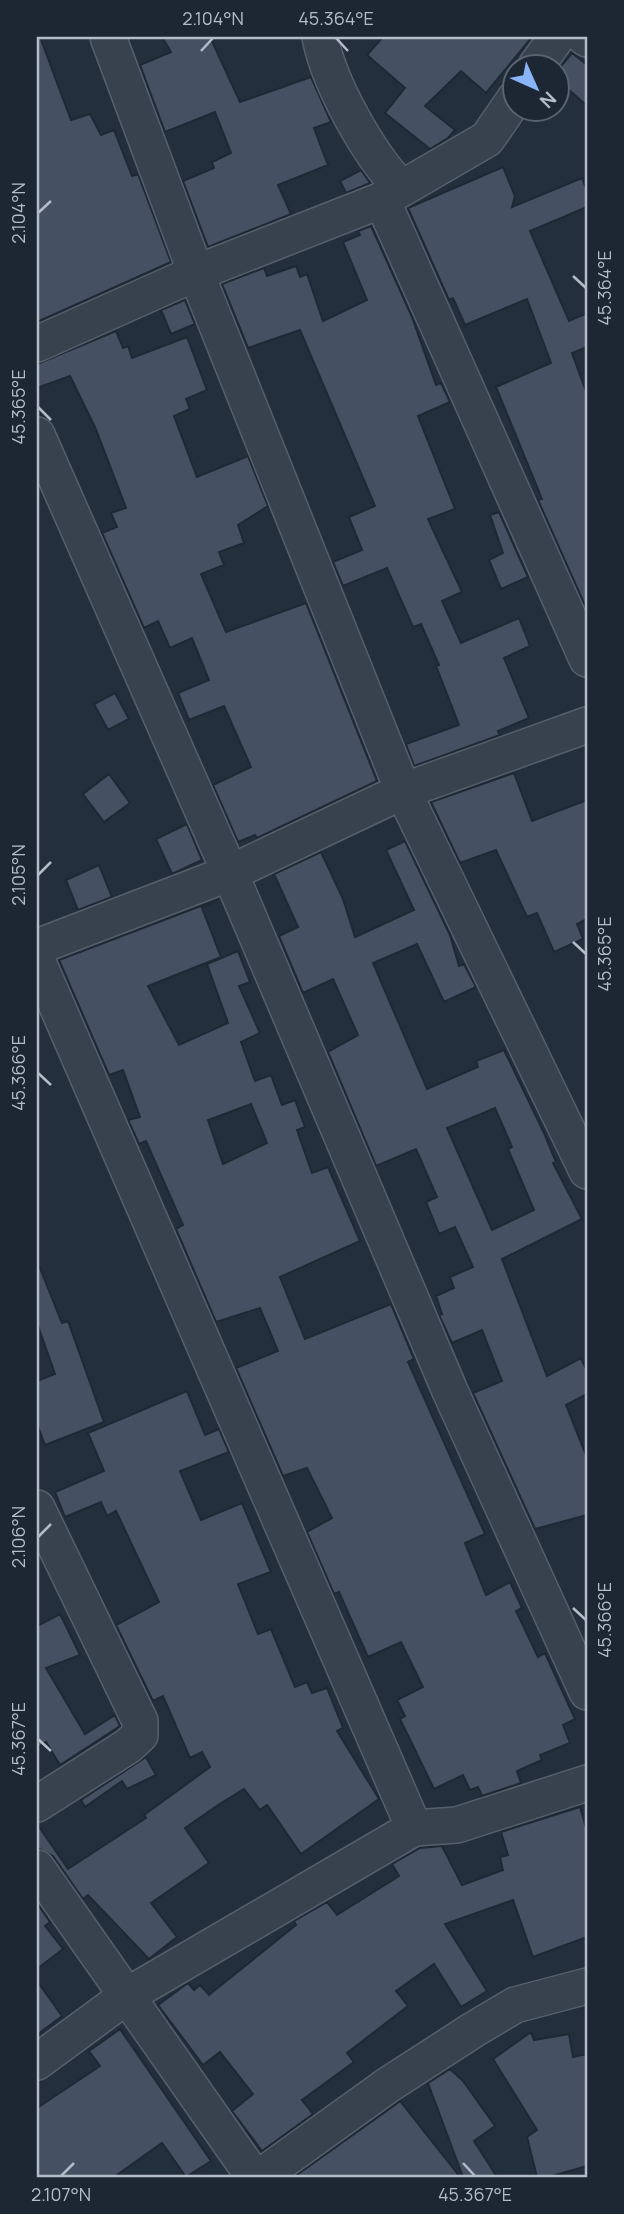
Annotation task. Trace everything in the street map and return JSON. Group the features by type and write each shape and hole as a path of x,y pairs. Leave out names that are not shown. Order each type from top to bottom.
{"street":[{"path":"108,37 196,273 402,791 587,1171"},
{"path":"320,37 336,82 392,194 587,659"},
{"path":"546,52 556,37"},
{"path":"37,344 196,273 392,194 487,139 502,117"},
{"path":"37,435 230,873 450,1391 587,1692"},
{"path":"37,947 230,873 402,791 587,725"},
{"path":"37,960 414,1828"},
{"path":"37,1508 140,1721 139,1735 128,1746 37,1804"},
{"path":"37,2062 128,1995 414,1828 457,1825 587,1783"},
{"path":"37,1868 254,2177"},
{"path":"260,2177 388,2085 472,2030 515,2005 587,1986"}],"building":[{"path":"37,37 40,37 71,120 90,114 101,135 114,130 132,176 138,174 171,262 37,322"},
{"path":"162,37 210,37 240,102 311,77 331,122 314,128 328,165 278,185 291,214 208,247 183,181 214,168 212,162 231,153 215,112 165,132 140,65 171,52"},
{"path":"383,37 532,37 520,52 502,52 502,74 486,93 461,71 425,106 455,130 448,138 430,149 385,113 405,88 367,55"},
{"path":"572,53 587,65 587,106 572,92"},
{"path":"503,167 515,196 512,207 582,178 587,191 587,207 530,231 569,321 587,313 587,347 572,353 587,394 587,610 538,500 542,499 496,387 551,363 527,299 465,325 453,298 449,300 408,208"},
{"path":"361,170 370,183 346,193 340,181"},
{"path":"371,226 412,317 436,385 441,383 450,402 418,416 455,509 428,519 462,592 442,601 461,643 519,618 530,646 504,658 529,718 498,731 500,735 414,766 406,744 459,725 436,666 439,665 421,624 413,627 387,568 343,586 333,562 362,550 349,517 375,506 300,330 248,348 222,284 264,268 267,276 296,266 300,277 307,274 323,321 367,300 343,242 360,235 358,231"},
{"path":"185,300 195,324 171,334 161,310"},
{"path":"116,331 123,348 128,346 132,358 187,337 207,390 186,399 190,409 174,416 197,477 248,456 268,506 238,525 244,543 219,552 224,565 201,574 226,632 306,603 377,781 257,838 255,835 238,842 213,785 251,767 224,706 189,720 178,693 209,680 192,638 170,648 158,621 144,628 102,533 117,527 111,513 126,508 95,427 70,376 37,388 37,364"},
{"path":"499,512 528,577 501,589 489,560 503,553 490,515"},
{"path":"115,693 129,719 108,730 94,704"},
{"path":"514,773 532,821 587,800 587,919 577,924 583,939 554,952 537,913 527,917 496,850 460,863 431,802"},
{"path":"109,774 130,803 104,822 83,794"},
{"path":"187,824 202,860 172,874 156,839"},
{"path":"405,841 450,935 459,966 464,964 476,987 444,1002 417,944 373,963 427,1089 478,1067 476,1061 504,1050 544,1133 556,1162 553,1163 582,1219 502,1259 547,1376 581,1358 587,1371 587,1394 566,1405 587,1458 587,1515 535,1529 473,1393 502,1381 482,1330 452,1343 439,1315 442,1314 436,1296 454,1288 450,1277 473,1267 455,1227 439,1234 426,1202 437,1197 416,1149 376,1166 328,1052 358,1035 333,979 303,993 279,936 298,927 274,874 321,852 343,899 355,937 414,910 386,850","holes":["495,1108 512,1147 508,1149 534,1210 492,1230 447,1128"]},
{"path":"99,865 112,897 78,910 66,880"},
{"path":"219,899 202,908 221,957 148,986 179,1045 228,1023 207,964 238,951 250,982 239,986 260,1033 241,1042 255,1081 271,1075 282,1105 295,1100 305,1127 297,1130 312,1173 328,1167 360,1241 280,1277 305,1339 391,1304 414,1359 408,1362 485,1534 465,1543 486,1595 510,1582 522,1608 516,1611 538,1657 545,1653 575,1719 563,1725 570,1743 540,1755 542,1760 517,1771 521,1783 482,1796 478,1787 470,1790 463,1775 434,1789 400,1719 405,1716 397,1700 423,1687 401,1642 368,1657 339,1592 334,1594 307,1532 332,1518 307,1468 283,1476 236,1368 278,1351 260,1308 216,1322 176,1229 183,1225 146,1141 139,1144 128,1120 140,1117 123,1070 109,1075 59,960","holes":["251,1104 267,1143 223,1164 208,1120"]},
{"path":"38,1263 62,1323 68,1321 104,1422 45,1445 37,1424 37,1381 55,1374 37,1323"},
{"path":"187,1391 205,1435 219,1429 229,1452 180,1471 201,1520 242,1503 271,1572 238,1584 258,1634 271,1629 295,1687 307,1682 312,1693 327,1688 343,1728 337,1731 379,1799 301,1854 267,1805 260,1810 244,1789 218,1805 185,1828 209,1863 151,1903 177,1937 149,1959 88,1895 83,1899 53,1856 37,1848 37,1824 68,1869 146,1818 144,1815 210,1767 202,1752 190,1758 163,1696 153,1701 116,1625 159,1602 116,1511 107,1516 101,1502 65,1517 55,1492 104,1471 88,1433"},
{"path":"60,1614 80,1655 46,1668 85,1734 115,1715 120,1726 60,1765 46,1742 37,1748 37,1626"},
{"path":"146,1757 156,1775 127,1789 122,1781 85,1807 81,1800"},
{"path":"580,1807 587,1831 587,1937 533,1957 513,1900 445,1924 487,1991 461,2007 434,1964 396,1991 408,2006 347,2053 354,2062 302,2100 313,2114 262,2151 232,2111 253,2094 220,2052 203,2065 158,2005 188,1983 194,1990 200,1985 209,1995 296,1925 294,1921 327,1902 337,1915 399,1876 392,1864 420,1848 442,1846 462,1885 503,1870 500,1857 508,1855 501,1832"},
{"path":"37,1903 50,1922 45,1926 63,1949 37,1969"},
{"path":"37,1981 62,2016 37,2035"},
{"path":"120,2029 211,2161 186,2177 162,2143 114,2177 37,2177 37,2108 100,2066 89,2051"},
{"path":"531,2032 534,2040 569,2034 573,2057 587,2054 587,2166 548,2177 537,2177 527,2137 537,2130 493,2059"},
{"path":"450,2069 463,2081 495,2126 474,2141 497,2177 463,2177 428,2083"},
{"path":"399,2102 460,2177 294,2177"}]}
